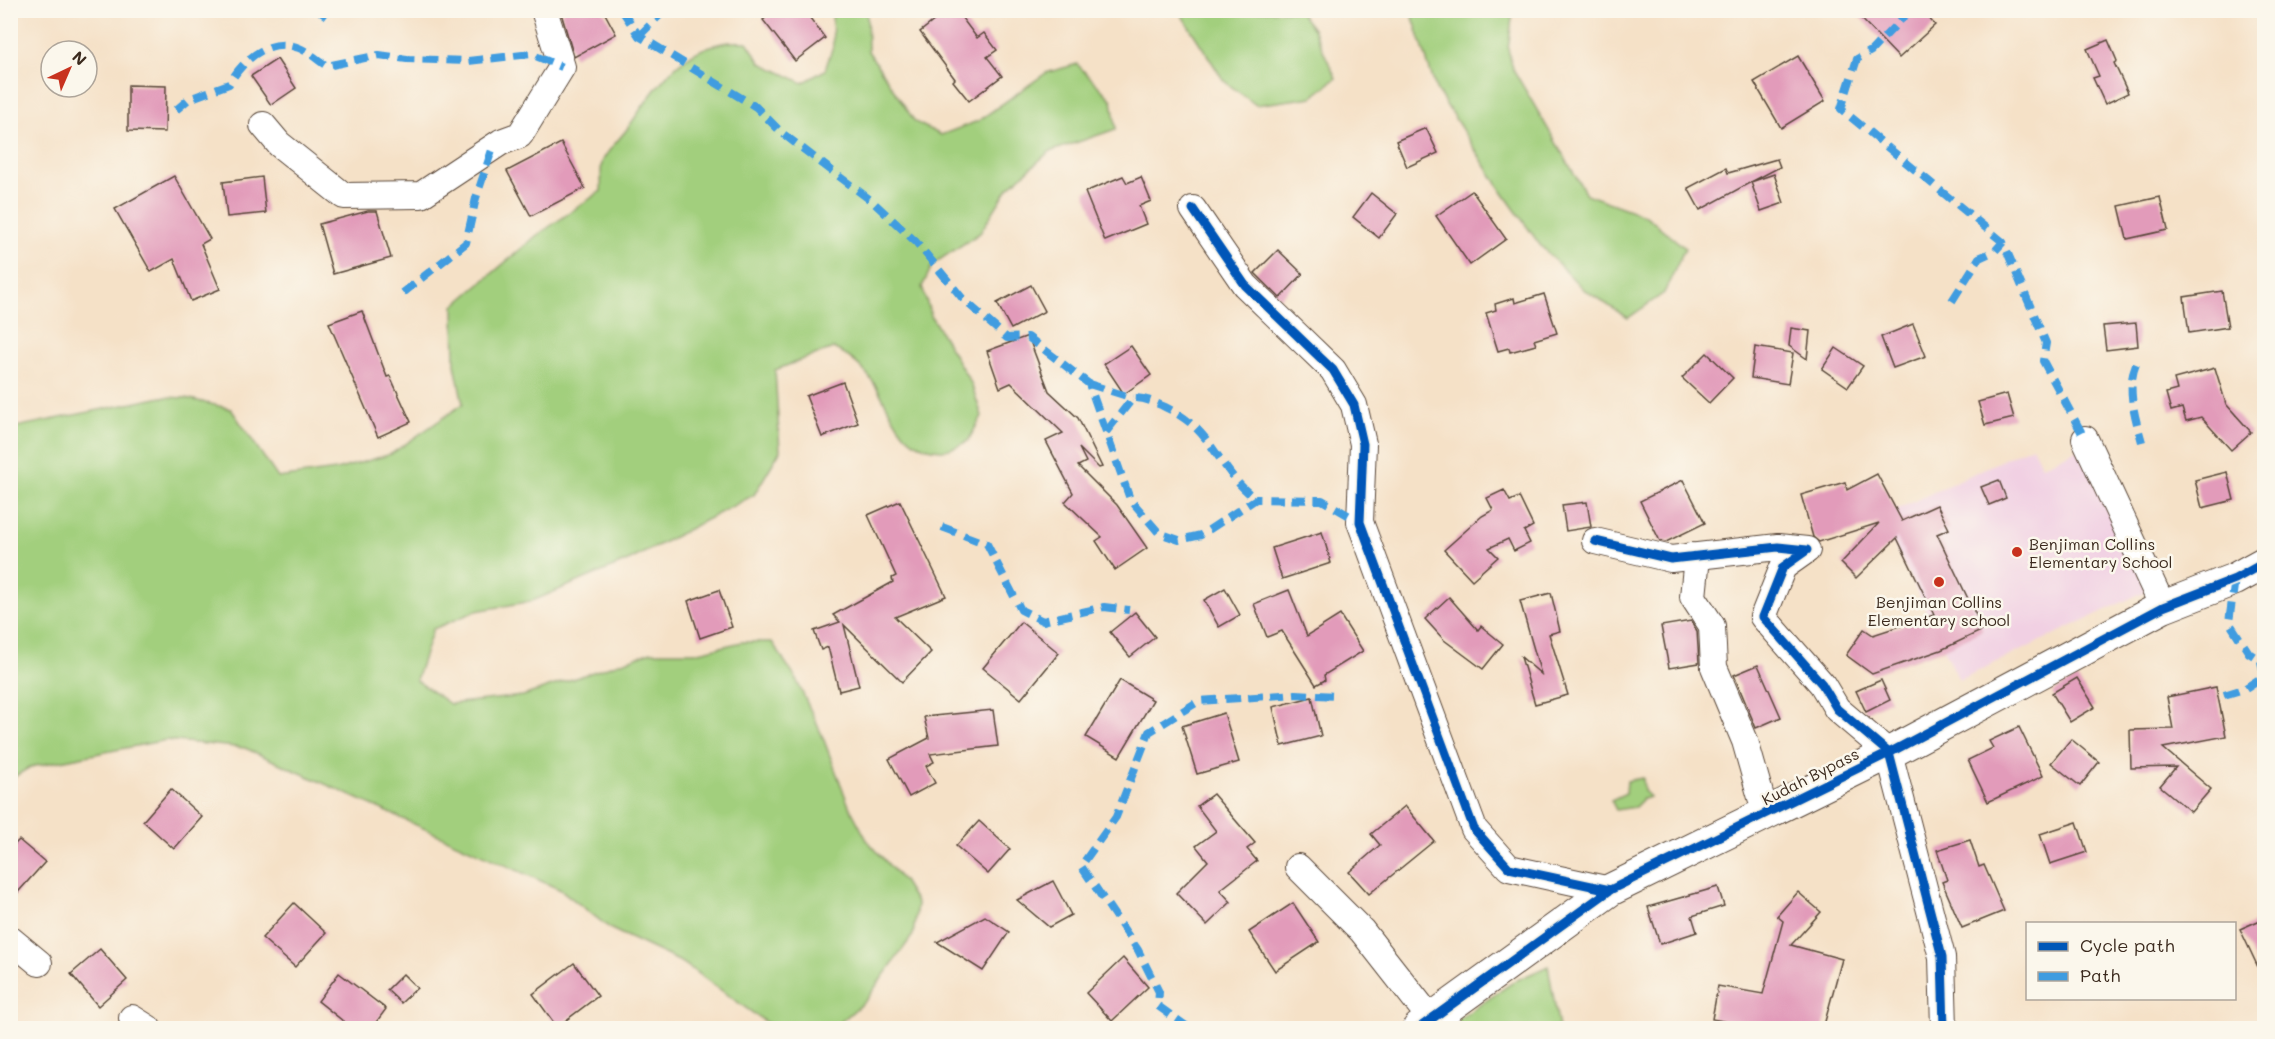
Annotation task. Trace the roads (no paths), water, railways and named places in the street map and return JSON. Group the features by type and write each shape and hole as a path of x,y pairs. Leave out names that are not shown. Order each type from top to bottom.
{"street":[{"path":"263,124 279,144 344,196 421,195 501,142 520,135 562,67 544,10"},
{"path":"1192,209 1245,285 1333,370 1354,405 1363,444 1359,522 1474,829 1509,868 1610,890"},
{"path":"2085,439 2163,607"},
{"path":"1596,541 1671,559 1778,547 1807,550 1783,567 1763,617 1822,684 1837,709 1889,753 1942,957 1944,1029"},
{"path":"1690,556 1696,567 1693,597 1712,626 1714,667 1745,741 1766,815"},
{"name":"Kudah Bypass","path":"1425,1024 1610,890 1889,753 2163,607 2235,579 2265,563"},
{"path":"1298,867 1362,931 1425,1024"},
{"path":"10,939 39,963"}],"place":[{"name":"Benjiman Collins Elementary School","path":"2017,552"},
{"name":"Benjiman Collins Elementary school","path":"1939,582"}]}
